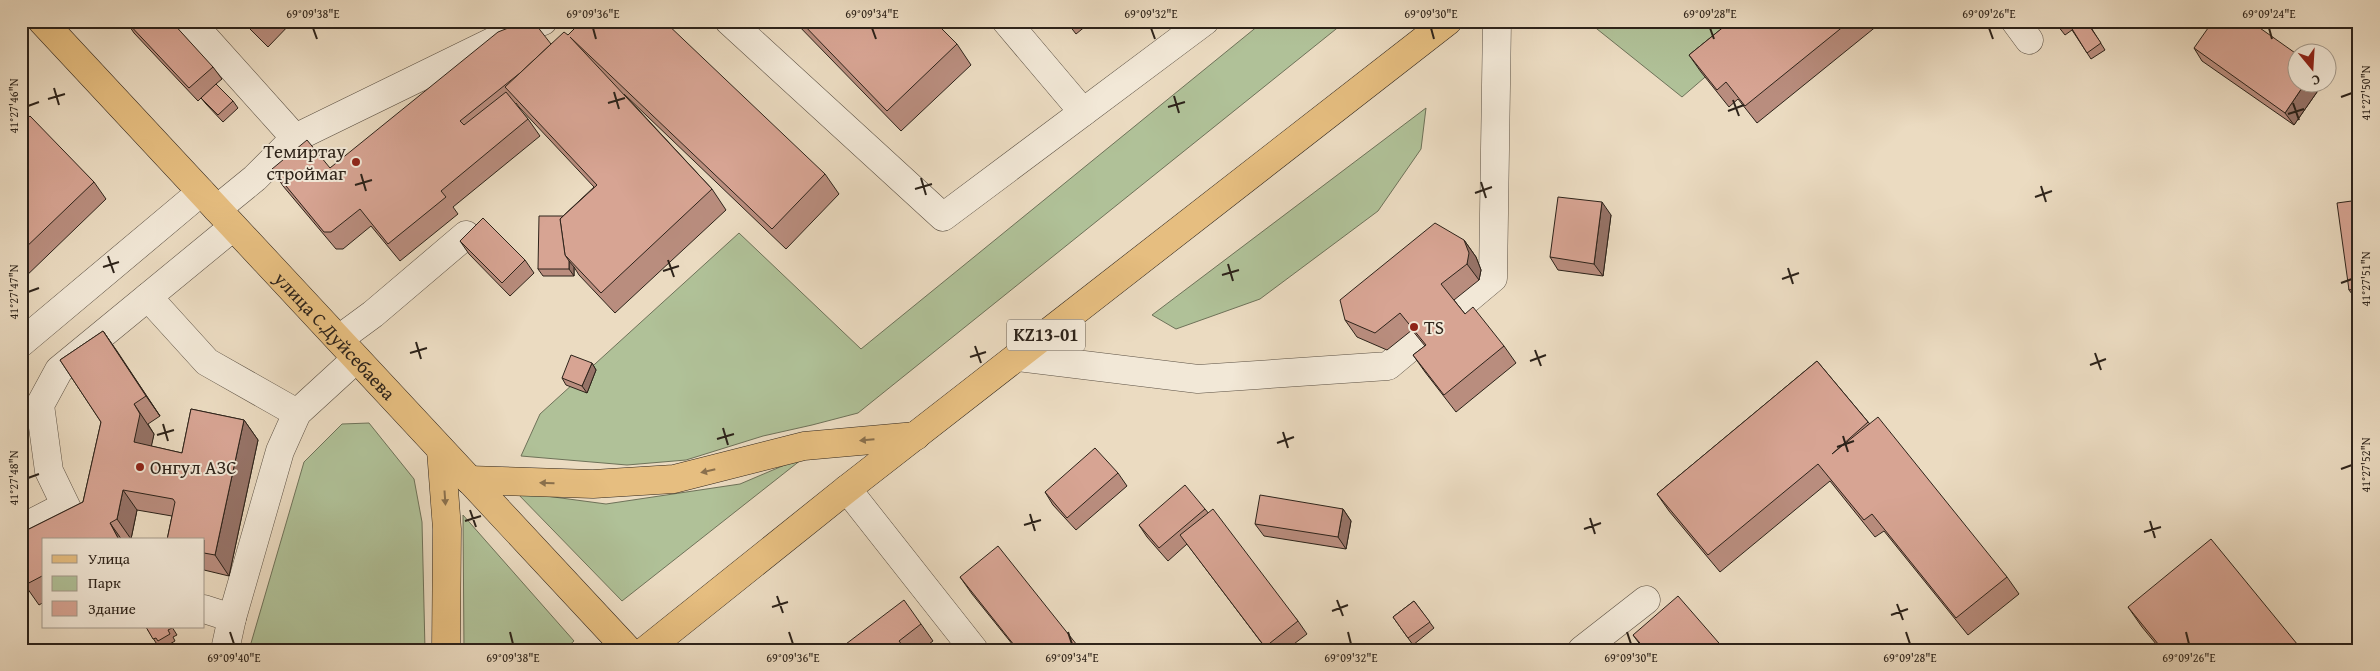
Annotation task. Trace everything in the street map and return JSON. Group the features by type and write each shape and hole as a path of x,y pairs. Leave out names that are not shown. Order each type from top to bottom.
{"main road":[{"name":"KZ13-01","path":"646,650 846,489 1448,21"},
{"name":"улица С.Дуйсебаева","path":"46,23 628,650"},
{"path":"469,480 593,484 674,479 743,464 804,446 916,436"},
{"path":"441,450 447,529 446,650"}],"street":[{"path":"190,21 295,138"},
{"path":"21,344 217,209 255,178 295,138 510,33 543,21"},
{"path":"729,21 943,217 1205,21"},
{"path":"1006,21 1083,112"},
{"path":"1018,357 1198,379 1388,366 1493,278 1497,21"},
{"path":"26,526 70,516 49,471 40,405 59,370 148,297 217,209"},
{"path":"225,650 232,618 280,451 297,413 373,314 466,235"},
{"path":"148,297 207,362 297,413"},
{"path":"846,489 974,650"},
{"path":"1582,650 1646,600"},
{"path":"205,610 232,618"}],"green space":[{"path":"1264,21 1346,21 858,413 763,436 686,460 627,465 521,456 540,414 739,233 861,349"},
{"path":"1593,21 1770,21 1682,97 1592,25"},
{"path":"1426,108 1421,149 1378,211 1260,299 1176,329 1152,315"},
{"path":"369,423 414,479 422,522 425,650 249,650 304,462 342,424"},
{"path":"806,456 622,601 516,492 606,504 740,484"},
{"path":"463,515 574,641 564,650 464,650"}],"building":[{"path":"126,21 171,21 213,67 189,88"},
{"path":"248,21 259,21 254,27"},
{"path":"526,21 533,21 551,44 520,73 460,121 464,125 506,92 528,119 441,191 446,197 388,244 360,209 331,232 324,232 272,169 307,140 330,168 498,32"},
{"path":"582,21 664,21 825,174 772,229 570,37 712,189 601,293 565,255 560,219 597,185 505,87 564,32 568,35"},
{"path":"800,21 934,21 957,44 887,111"},
{"path":"1731,21 1850,21 1745,106 1726,82 1717,90 1689,55"},
{"path":"2074,21 2086,21 2101,43 2087,53 2069,24"},
{"path":"2213,21 2250,21 2288,48 2288,92 2299,92 2285,113 2194,48"},
{"path":"216,84 233,101 218,115 201,98"},
{"path":"30,116 94,182 21,252 21,124"},
{"path":"1558,197 1602,202 1594,264 1550,257"},
{"path":"2359,200 2359,288 2349,290 2337,203"},
{"path":"539,216 563,216 560,219 569,269 538,269"},
{"path":"483,218 525,260 502,283 460,241"},
{"name":"TS","path":"1435,223 1464,240 1469,253 1467,264 1441,284 1465,314 1473,307 1504,346 1444,395 1413,355 1426,345 1400,313 1375,333 1345,320 1340,300"},
{"name":"Онгул АЗС","path":"103,331 146,396 134,404 140,414 134,442 182,453 191,409 244,420 215,555 205,553 205,538 167,538 175,502 173,499 123,490 117,519 110,523 118,538 42,538 42,576 25,585 21,578 21,533 83,502 101,422 60,360"},
{"path":"571,355 592,363 582,386 562,378"},
{"path":"1817,361 1868,422 1832,454 1878,417 2007,577 1956,618 1872,514 1864,520 1818,464 1708,555 1657,494"},
{"path":"1095,448 1118,473 1067,518 1045,492"},
{"path":"1185,485 1205,509 1159,548 1139,525"},
{"path":"1260,495 1343,509 1338,537 1255,524"},
{"path":"1213,509 1298,621 1265,647 1180,535"},
{"path":"2211,539 2302,650 2163,650 2128,607"},
{"path":"998,546 1081,650 1018,650 960,577"},
{"path":"1678,596 1725,650 1646,650 1633,635"},
{"path":"904,600 921,624 899,641 906,650 838,650"},
{"path":"1414,601 1430,622 1408,638 1393,617"},
{"path":"147,628 172,628 168,630 170,634 158,641 156,638 153,639"}],"place":[{"name":"Темиртау строймаг","path":"356,162"},
{"name":"TS","path":"1414,327"},
{"name":"Онгул АЗС","path":"140,467"}]}
